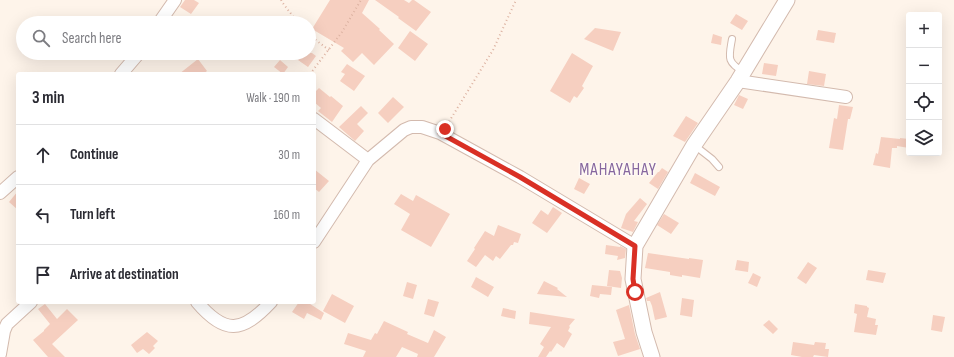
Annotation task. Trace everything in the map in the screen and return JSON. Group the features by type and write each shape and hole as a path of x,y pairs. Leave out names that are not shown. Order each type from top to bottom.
{"street":[{"path":"164,16 175,0"},
{"path":"652,357 644,332 633,279 635,246 694,145 741,76 787,0"},
{"path":"123,72 133,60"},
{"path":"741,76 846,97"},
{"path":"316,121 368,160"},
{"path":"316,239 368,160 404,130 411,127 422,127 440,133 520,177 635,246"},
{"path":"0,193 16,179"},
{"path":"0,354 4,331 7,324 29,304"},
{"path":"199,304 207,314 219,322 229,326 239,326 260,313 269,304"}],"lane":[{"path":"732,39 730,60 741,76"},
{"path":"694,145 712,159 719,167"}],"path":[{"path":"282,0 293,16"},
{"path":"312,72 342,32 361,0"},
{"path":"440,133 445,129 450,118 493,50 516,0"},
{"path":"316,40 329,50"}],"building":[{"path":"185,0 194,0 199,3 191,14 180,7"},
{"path":"330,0 369,0 362,13 394,44 374,65 362,53 353,62 341,51 344,48 316,31 316,23"},
{"path":"375,0 404,0 409,3 414,0 431,12 416,31"},
{"path":"736,14 748,21 742,30 730,23"},
{"path":"595,28 621,32 613,51 584,39"},
{"path":"818,30 836,33 834,43 816,40"},
{"path":"410,31 428,44 415,61 398,48"},
{"path":"713,34 722,37 721,45 711,43"},
{"path":"572,53 593,66 582,86 584,88 577,98 574,96 570,103 550,91"},
{"path":"197,60 199,60 207,71 206,72 182,72"},
{"path":"280,60 288,67 284,72 280,72 274,67"},
{"path":"298,60 313,60 308,67"},
{"path":"764,63 778,65 776,76 762,74"},
{"path":"347,64 365,76 354,91 340,81 345,74 341,72"},
{"path":"809,71 826,74 824,86 807,84"},
{"path":"319,88 343,106 332,122 318,111 321,108 316,104 316,91"},
{"path":"739,95 748,99 743,109 734,105"},
{"path":"393,97 404,107 388,123 378,113"},
{"path":"839,105 853,107 850,119 848,119 843,150 829,148 834,118 837,119"},
{"path":"361,106 368,113 357,124 364,131 355,141 339,127"},
{"path":"686,116 698,123 685,142 673,136"},
{"path":"881,137 906,139 906,148 897,146 897,148 892,148 890,168 873,165 876,153 878,154"},
{"path":"662,168 668,172 658,189 649,183"},
{"path":"316,171 329,181 319,192 316,190"},
{"path":"695,173 720,187 715,196 690,183"},
{"path":"579,178 590,184 584,194 574,189"},
{"path":"16,193 16,208 9,202"},
{"path":"401,194 413,201 416,195 450,214 431,247 401,230 410,214 394,204"},
{"path":"640,198 647,204 634,221 638,222 633,232 621,228 626,214"},
{"path":"553,207 562,213 547,233 532,223 541,210 548,215"},
{"path":"664,214 679,223 671,234 657,225"},
{"path":"498,225 521,234 518,243 514,242 500,259 496,256 493,261 485,255 476,267 467,261 485,231 494,236"},
{"path":"606,245 620,246 626,249 625,258 617,260 618,256 605,254"},
{"path":"648,253 703,260 700,278 670,275 670,272 645,268"},
{"path":"737,260 749,262 748,272 735,270"},
{"path":"808,262 817,268 806,284 797,278"},
{"path":"609,270 620,271 622,278 621,288 607,286"},
{"path":"868,270 886,273 883,283 866,280"},
{"path":"753,273 761,277 757,287 748,283"},
{"path":"476,277 494,287 488,297 471,287"},
{"path":"544,281 558,288 557,289 567,297 537,294"},
{"path":"407,282 417,285 413,299 403,296"},
{"path":"592,285 612,287 611,295 600,294 599,298 590,296"},
{"path":"660,292 667,317 655,320 650,301 647,301 646,298"},
{"path":"332,294 354,306 345,323 323,311"},
{"path":"682,298 694,300 692,317 680,315"},
{"path":"428,299 439,302 434,317 424,314"},
{"path":"45,304 57,319 67,309 78,320 52,344 65,357 48,357 33,340 50,324 38,309"},
{"path":"298,304 310,304 324,313 321,320 307,313 304,319 292,312"},
{"path":"855,304 867,306 869,308 867,317 876,319 875,325 878,325 876,335 854,332 857,314 854,313"},
{"path":"629,305 635,334 640,349 618,356 613,342 625,339 616,310"},
{"path":"503,308 516,311 515,319 501,316"},
{"path":"530,312 575,319 569,326 568,331 572,334 564,348 557,343 546,357 538,357 544,347 540,344 551,327 529,324"},
{"path":"933,315 945,317 942,332 931,330"},
{"path":"769,320 778,329 773,334 763,325"},
{"path":"384,321 408,332 407,334 428,343 434,330 446,337 434,357 417,357 418,354 402,347 396,357 363,357 366,351 344,344 348,333 371,340 375,333 377,334"},
{"path":"147,332 158,341 153,346 155,348 149,354 143,349 137,353 131,345"},
{"path":"793,342 814,345 815,342 826,343 825,349 829,349 828,357 814,355 813,357 802,357 791,355"}],"district":[{"name":"MAHAYAHAY","path":"618,170"}],"route":[{"path":"445,129 440,133 520,177 635,246 633,279 635,292"}]}
